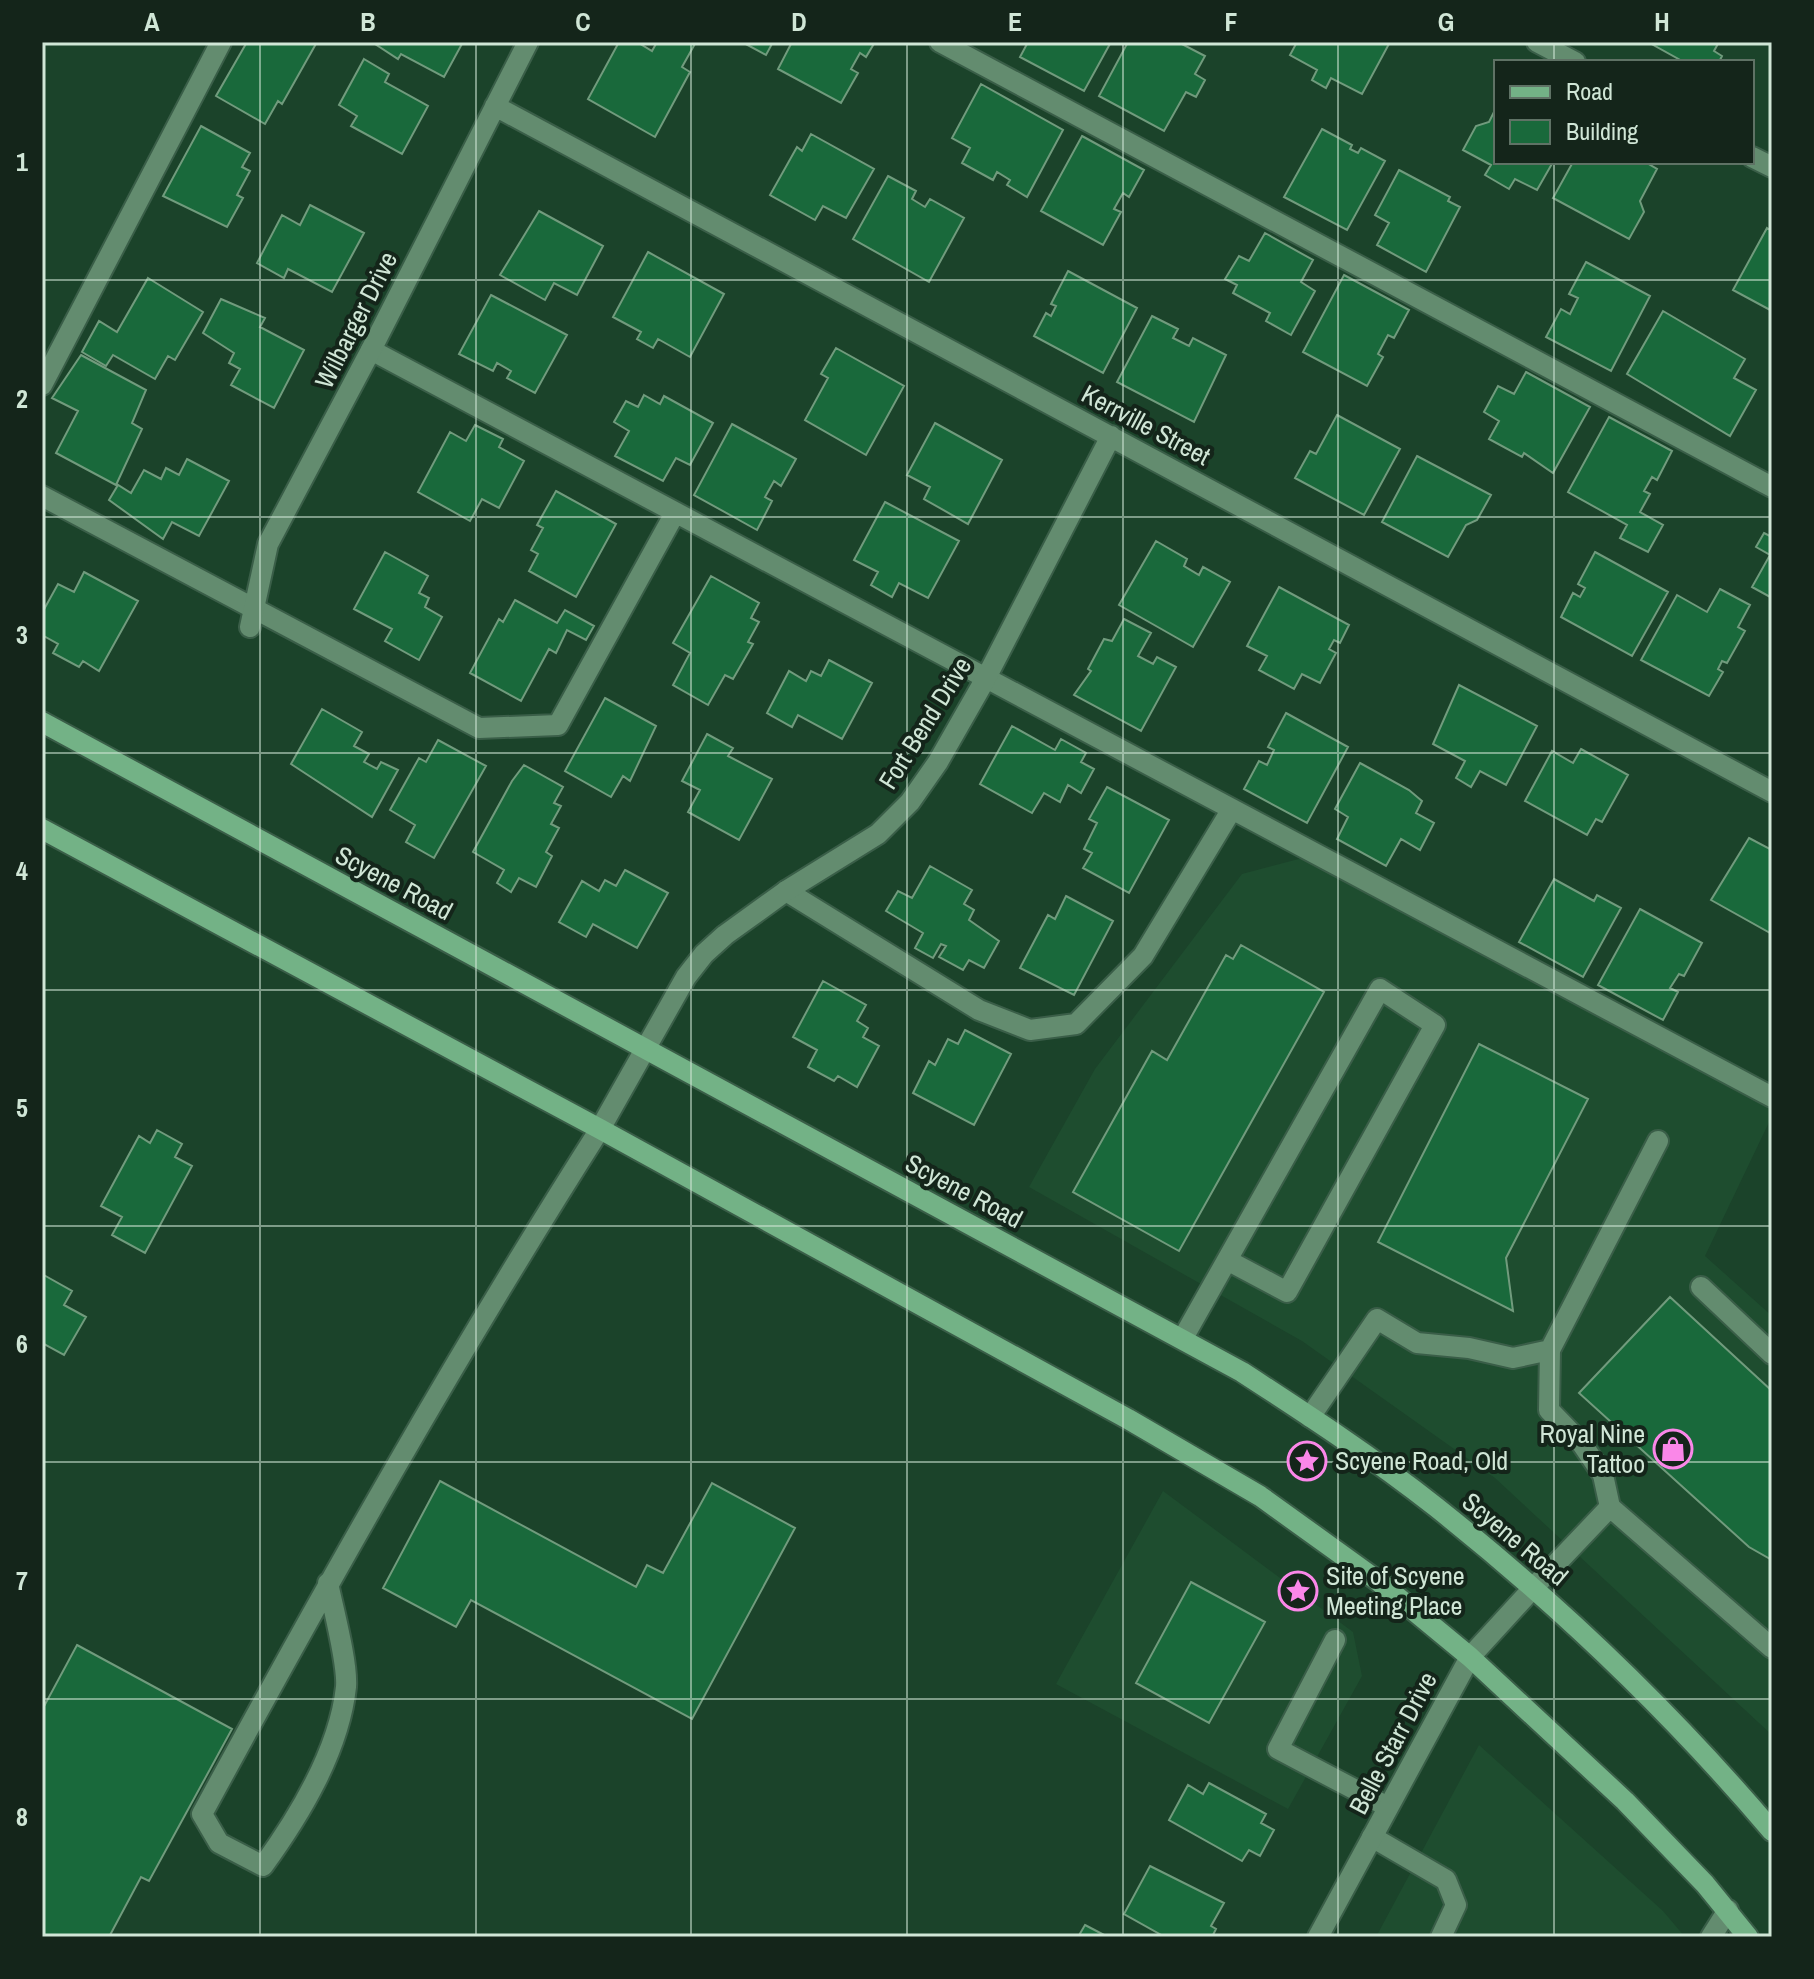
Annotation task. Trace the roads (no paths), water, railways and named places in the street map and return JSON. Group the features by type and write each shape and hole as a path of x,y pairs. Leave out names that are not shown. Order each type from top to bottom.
{"main road":[{"name":"Scyene Road","path":"42,722 1242,1372 1435,1506 1534,1587 1668,1715 1772,1831"},
{"path":"42,829 600,1129 1128,1419 1260,1496 1378,1581 1470,1657 1625,1801 1728,1910 1748,1937"}],"street":[{"path":"42,385 221,42"},
{"name":"Wilbarger Drive","path":"252,619 268,544 528,42"},
{"path":"940,42 1772,487"},
{"path":"1537,42 1571,60"},
{"name":"Kerrville Street","path":"495,106 1772,792"},
{"path":"1754,158 1772,167"},
{"path":"371,350 1772,1097"},
{"name":"Fort Bend Drive","path":"328,1583 346,1685 331,1746 294,1823 263,1866 219,1843 202,1814 328,1583 525,1247 600,1129 686,977 704,954 786,891 878,834 910,802 938,762 986,678 1111,436"},
{"path":"42,496 252,619 479,728 558,725 675,513"},
{"path":"786,891 979,1010 1030,1030 1076,1024 1143,956 1232,809"},
{"path":"1183,1338 1227,1260 1380,989 1435,1025 1287,1292 1227,1260"},
{"path":"1658,1141 1550,1350 1549,1410 1582,1444 1603,1475 1610,1507 1772,1648"},
{"path":"1701,1287 1772,1354"},
{"path":"1310,1417 1377,1319 1417,1343 1469,1348 1513,1358 1550,1350"},
{"name":"Belle Starr Drive","path":"1318,1937 1470,1657 1610,1507"},
{"path":"1335,1640 1278,1749 1388,1807"},
{"path":"1372,1837 1446,1880 1456,1905 1441,1937"},
{"path":"1711,1937 1728,1910"}],"place":[{"name":"Royal Nine Tattoo","path":"1673,1449"},
{"name":"Scyene Road, Old","path":"1307,1461"},
{"name":"Site of Scyene Meeting Place","path":"1298,1591"}]}
